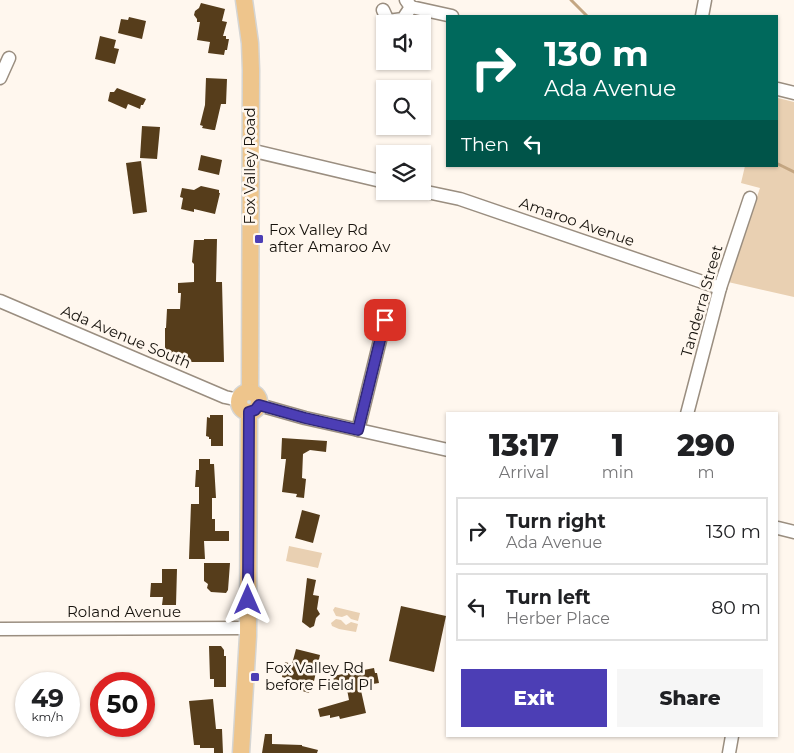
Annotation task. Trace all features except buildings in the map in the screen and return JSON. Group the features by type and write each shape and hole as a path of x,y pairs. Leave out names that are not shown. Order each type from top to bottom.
{"main road":[{"name":"Fox Valley Road","path":"241,753 248,628 249,402 250,43 244,0"}],"street":[{"path":"702,15 705,0"},
{"path":"382,10 388,21 403,19 409,4 448,15"},
{"path":"0,78 9,58"},
{"path":"778,89 794,93"},
{"path":"250,150 376,180"},
{"name":"Amaroo Avenue","path":"431,193 460,199 720,288"},
{"name":"Tanderra Street","path":"689,412 720,288 750,198"},
{"name":"Ada Avenue South","path":"0,301 225,397 446,450"},
{"path":"358,430 385,320"},
{"path":"778,532 794,532"},
{"name":"Roland Avenue","path":"0,629 248,628"},
{"path":"729,753 732,737"}],"shaded area":[{"path":"778,98 794,102 794,297 728,282 760,188 741,183 745,167 778,166"},
{"path":"289,546 322,553 318,568 286,561"},
{"path":"335,607 360,613 358,621 351,619 347,615 342,617 336,616 333,610"},
{"path":"336,619 341,620 346,625 351,622 358,624 356,632 332,626 331,623"}],"waterway":[{"path":"571,0 586,15"},
{"path":"778,164 794,172"}],"place":[{"name":"Fox Valley Rd after Amaroo Av","path":"259,239"},
{"name":"Fox Valley Rd before Field Pl","path":"255,677"}],"route":[{"path":"248,600 249,412 255,410 259,405 358,430 385,320"}]}
